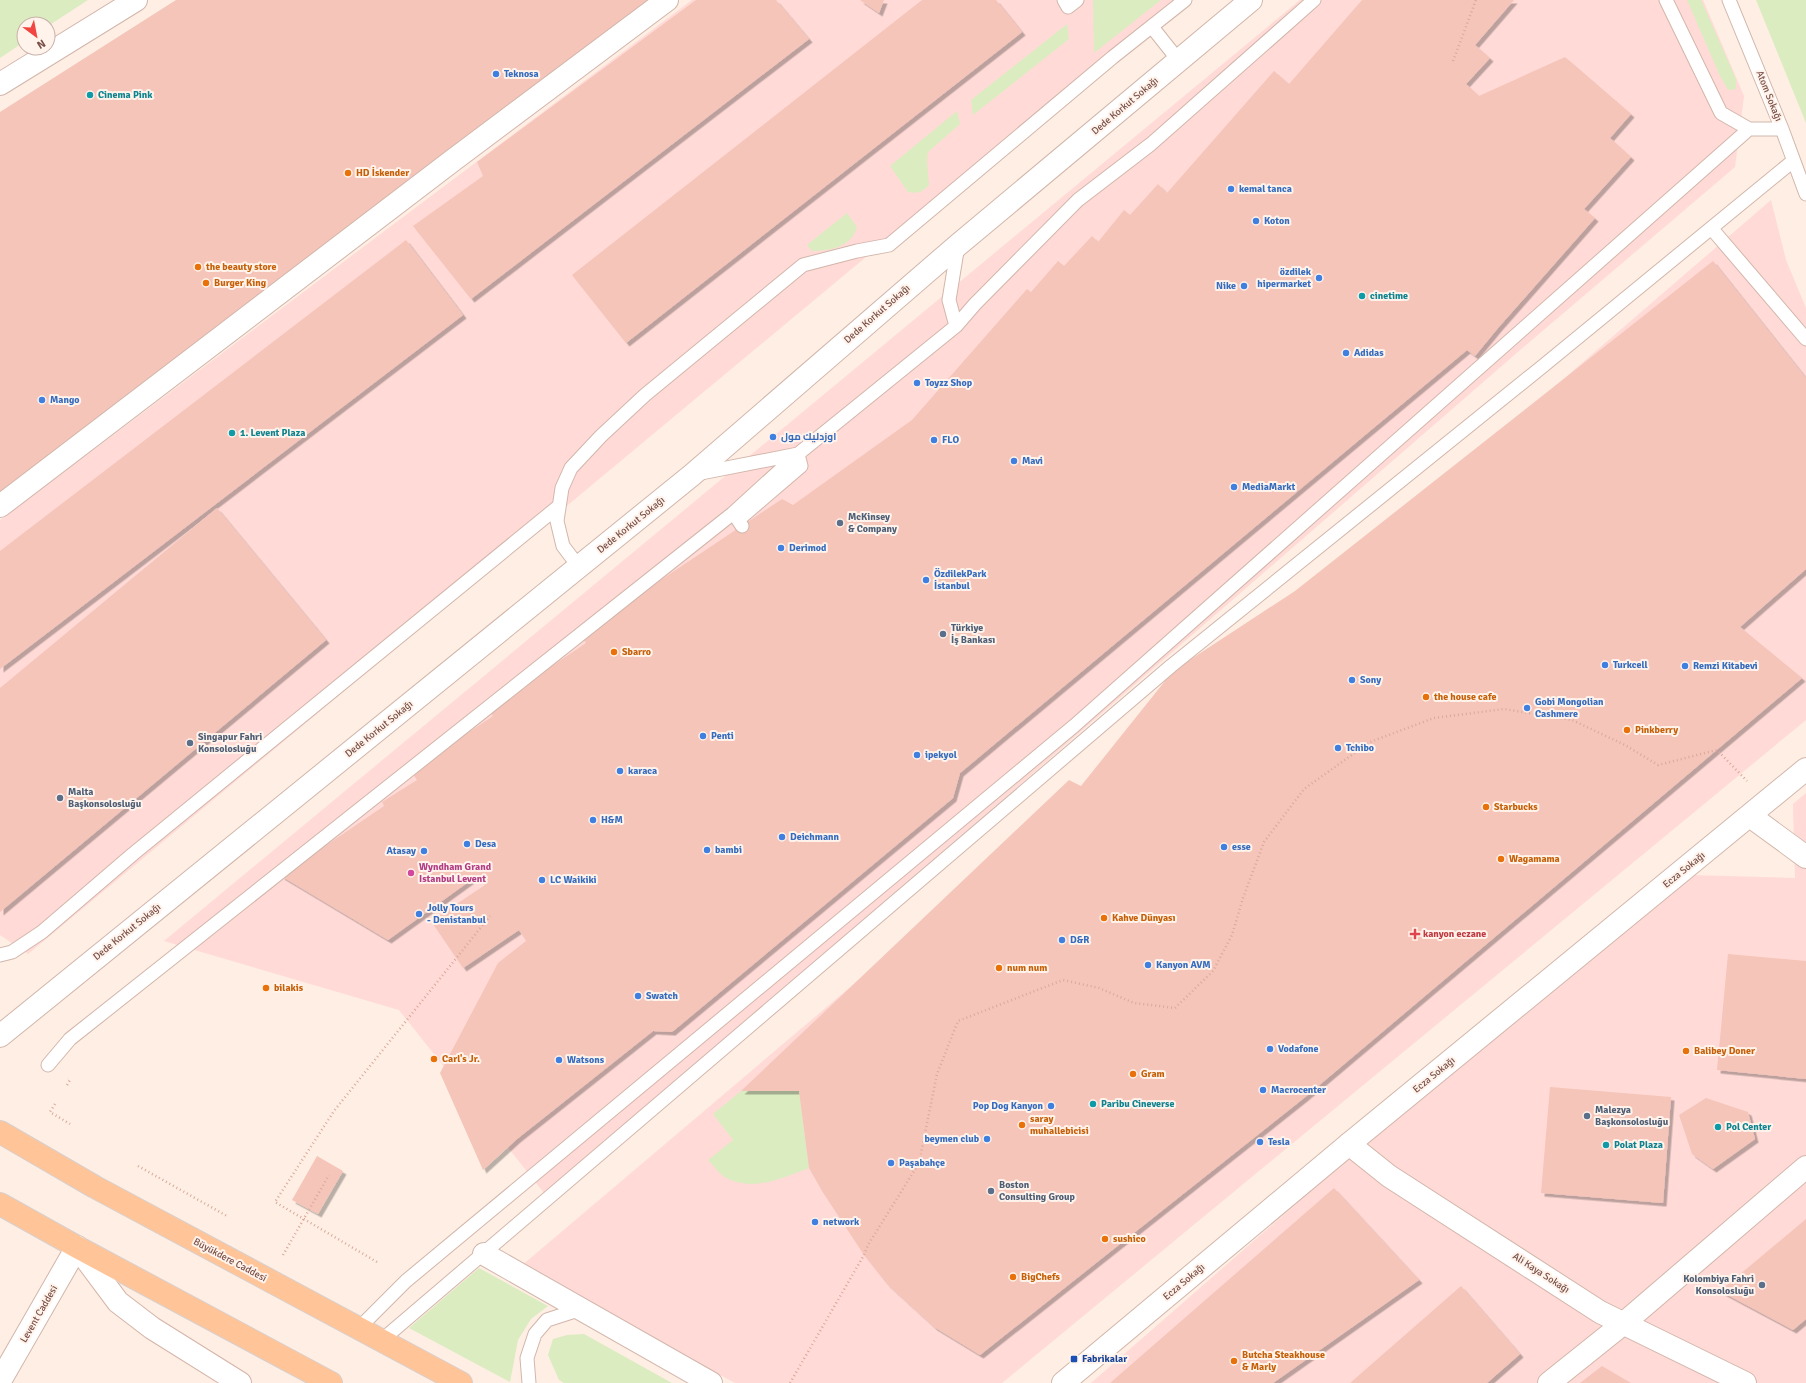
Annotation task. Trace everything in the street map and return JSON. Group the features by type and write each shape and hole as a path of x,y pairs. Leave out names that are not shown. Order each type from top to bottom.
{"main road":[{"name":"Büyükdere Caddesi","path":"0,1132 95,1188 461,1383"},
{"path":"0,1204 331,1383"}],"street":[{"path":"0,84 136,0"},
{"path":"0,506 452,161 667,0"},
{"name":"Dede Korkut Sokağı","path":"0,1036 692,475 958,245 1250,0"},
{"name":"Ecza Sokağı","path":"1063,1383 1349,1144 1806,769"},
{"path":"1750,816 1806,857"},
{"name":"Ali Kaya Sokağı","path":"1349,1144 1389,1176 1600,1312 1746,1383"},
{"path":"1549,1383 1624,1323 1806,1168"},
{"path":"77,1247 118,1302 152,1328 240,1383"},
{"name":"Levent Caddesi","path":"0,1381 77,1247"},
{"path":"484,1254 711,1383"}],"lane":[{"path":"1064,0 1068,6 1077,0"},
{"path":"579,567 563,546 557,521 562,488 570,468 601,436 645,395 803,265 857,251 889,245 1113,57 1185,0"},
{"path":"48,1065 70,1039 732,514 798,454 956,326 975,304 1078,200 1151,144 1314,0"},
{"path":"1666,0 1720,113 1749,129 1782,129"},
{"name":"Atom Sokağı","path":"1729,0 1782,129 1806,194"},
{"path":"1152,27 1179,61"},
{"path":"359,1328 406,1281 1074,726 1749,129"},
{"path":"382,1340 1171,666 1793,161"},
{"path":"1712,228 1806,339"},
{"path":"956,326 949,300 958,245"},
{"path":"692,475 798,454"},
{"path":"742,526 738,520 801,466 798,454"},
{"path":"0,955 12,952 42,932 146,844 560,506"},
{"path":"529,1383 527,1358 535,1334 547,1320 581,1309"}],"path":[{"path":"1452,61 1476,0"},
{"path":"790,1383 864,1255 868,1245 919,1163 937,1074 958,1021 1063,980 1099,988 1134,1003 1175,1008 1213,971 1232,935 1243,898 1264,842 1304,789 1370,742 1434,718 1504,709 1572,720 1625,745 1658,765 1718,750 1767,801"},
{"path":"377,1262 275,1202 334,1111 490,916"},
{"path":"55,1104 50,1112 70,1124"},
{"path":"138,1166 227,1216"},
{"path":"270,1281 303,1219 329,1175"}],"shaded area":[{"path":"692,0 1175,0 28,954 0,935 0,520"},
{"name":"ÖzdilekPark İstanbul","path":"1300,0 1703,0 1744,96 1735,167 1519,351 1009,794 544,1193 399,1010 164,941"},
{"path":"1771,200 1786,260 1806,308 1806,720 1002,1383 735,1383 520,1267 1341,571"},
{"path":"1806,793 1806,1383 1091,1383 1365,1144 1690,875 1795,878 1793,804"}],"green space":[{"path":"0,0 88,0 56,21 56,16 16,16 16,47 0,58"},
{"path":"1093,0 1161,0 1094,53"},
{"path":"1687,0 1701,0 1736,79 1736,89 1728,90 1720,76"},
{"path":"1756,0 1806,0 1806,123"},
{"path":"1067,24 1069,39 973,115 971,100"},
{"path":"957,111 960,124 928,152 927,161 929,185 920,192 908,192 890,166"},
{"path":"847,213 857,227 850,239 833,249 812,251 807,245"},
{"path":"741,1091 799,1091 809,1168 768,1182 747,1184 726,1178 708,1160 733,1140 713,1114"},
{"path":"479,1268 548,1306 531,1319 518,1340 510,1382 409,1328"},
{"path":"584,1334 672,1383 564,1383 559,1380 548,1355 553,1339 567,1335"}],"building":[{"path":"176,0 654,0 0,494 0,112"},
{"path":"696,0 776,0 809,39 471,299 413,226 483,176 477,162"},
{"path":"860,0 884,0 879,13"},
{"path":"922,0 996,0 1022,32 626,343 572,275"},
{"name":"ÖzdilekPark İstanbul","path":"1362,0 1514,0 1475,45 1490,58 1466,84 1479,96 1565,57 1631,114 1610,138 1631,157 1584,209 1595,218 1475,356 1467,350 960,773 953,798 672,1032 653,1031 517,1139 483,1170 440,1073 498,963 526,941 519,930 463,968 431,921 485,885 478,875 388,940 281,876 384,806 382,802 417,780 411,771 493,716 488,709 586,643 580,634 782,499 793,505 912,420 1027,289 1031,292 1058,261 1064,266 1092,236 1098,242 1124,210 1130,215 1158,184 1167,193 1274,71 1289,84"},
{"name":"1. Levent Plaza","path":"406,240 463,315 0,669 0,551"},
{"path":"1713,261 1806,378 1806,569 1740,627 1802,678 1304,1098 980,1355 934,1327 887,1284 864,1255 822,1191 809,1168 799,1091 741,1091 1069,780 1081,786 1173,671 1295,591"},
{"path":"217,508 326,640 0,912 0,688"},
{"path":"1728,954 1806,961 1806,1079 1717,1070"},
{"name":"Polat Plaza","path":"1550,1087 1671,1097 1663,1203 1541,1193"},
{"name":"Pol Center","path":"1706,1098 1748,1112 1755,1139 1713,1169 1692,1154 1679,1115"},
{"path":"317,1156 343,1171 318,1214 292,1200"},
{"path":"1334,1188 1419,1280 1273,1383 1110,1383"},
{"path":"1806,1219 1806,1319 1793,1330 1720,1291"},
{"path":"1461,1286 1520,1354 1487,1383 1350,1383"},
{"path":"1602,1366 1631,1383 1580,1383"}],"place":[{"name":"Teknosa","path":"496,74"},
{"name":"Cinema Pink","path":"90,95"},
{"name":"HD İskender","path":"348,173"},
{"name":"kemal tanca","path":"1231,189"},
{"name":"Koton","path":"1256,221"},
{"name":"the beauty store","path":"198,267"},
{"name":"özdilek hipermarket","path":"1319,278"},
{"name":"Burger King","path":"206,283"},
{"name":"Nike","path":"1244,286"},
{"name":"cinetime","path":"1362,296"},
{"name":"Adidas","path":"1346,353"},
{"name":"Toyzz Shop","path":"917,383"},
{"name":"Mango","path":"42,400"},
{"name":"1. Levent Plaza","path":"232,433"},
{"name":"اوزدليك مول","path":"773,437"},
{"name":"FLO","path":"934,440"},
{"name":"Mavi","path":"1014,461"},
{"name":"MediaMarkt","path":"1234,487"},
{"name":"McKinsey & Company","path":"840,523"},
{"name":"Derimod","path":"781,548"},
{"name":"ÖzdilekPark İstanbul","path":"926,580"},
{"name":"Türkiye İş Bankası","path":"943,634"},
{"name":"Sbarro","path":"614,652"},
{"name":"Turkcell","path":"1605,665"},
{"name":"Remzi Kitabevi","path":"1685,666"},
{"name":"Sony","path":"1352,680"},
{"name":"the house cafe","path":"1426,697"},
{"name":"Gobi Mongolian Cashmere","path":"1527,708"},
{"name":"Pinkberry","path":"1627,730"},
{"name":"Penti","path":"703,736"},
{"name":"Singapur Fahri Konsolosluğu","path":"190,743"},
{"name":"Tchibo","path":"1338,748"},
{"name":"ipekyol","path":"917,755"},
{"name":"karaca","path":"620,771"},
{"name":"Malta Başkonsolosluğu","path":"60,798"},
{"name":"Starbucks","path":"1486,807"},
{"name":"H&M","path":"593,820"},
{"name":"Deichmann","path":"782,837"},
{"name":"Desa","path":"467,844"},
{"name":"esse","path":"1224,847"},
{"name":"bambi","path":"707,850"},
{"name":"Atasay","path":"424,851"},
{"name":"Wagamama","path":"1501,859"},
{"name":"Wyndham Grand Istanbul Levent","path":"411,873"},
{"name":"LC Waikiki","path":"542,880"},
{"name":"Jolly Tours - Denistanbul","path":"419,914"},
{"name":"Kahve Dünyası","path":"1104,918"},
{"name":"kanyon eczane","path":"1415,934"},
{"name":"D&R","path":"1062,940"},
{"name":"Kanyon AVM","path":"1148,965"},
{"name":"num num","path":"999,968"},
{"name":"bilakis","path":"266,988"},
{"name":"Swatch","path":"638,996"},
{"name":"Vodafone","path":"1270,1049"},
{"name":"Balibey Doner","path":"1686,1051"},
{"name":"Carl's Jr.","path":"434,1059"},
{"name":"Watsons","path":"559,1060"},
{"name":"Gram","path":"1133,1074"},
{"name":"Macrocenter","path":"1263,1090"},
{"name":"Paribu Cineverse","path":"1093,1104"},
{"name":"Pop Dog Kanyon","path":"1051,1106"},
{"name":"Malezya Başkonsolosluğu","path":"1587,1116"},
{"name":"saray muhallebicisi","path":"1022,1125"},
{"name":"Pol Center","path":"1718,1127"},
{"name":"beymen club","path":"987,1139"},
{"name":"Tesla","path":"1260,1142"},
{"name":"Polat Plaza","path":"1606,1145"},
{"name":"Paşabahçe","path":"891,1163"},
{"name":"Boston Consulting Group","path":"991,1191"},
{"name":"network","path":"815,1222"},
{"name":"sushico","path":"1105,1239"},
{"name":"BigChefs","path":"1013,1277"},
{"name":"Kolombiya Fahri Konsolosluğu","path":"1762,1285"},
{"name":"Fabrikalar","path":"1074,1359"},
{"name":"Butcha Steakhouse & Marly","path":"1234,1361"}]}
